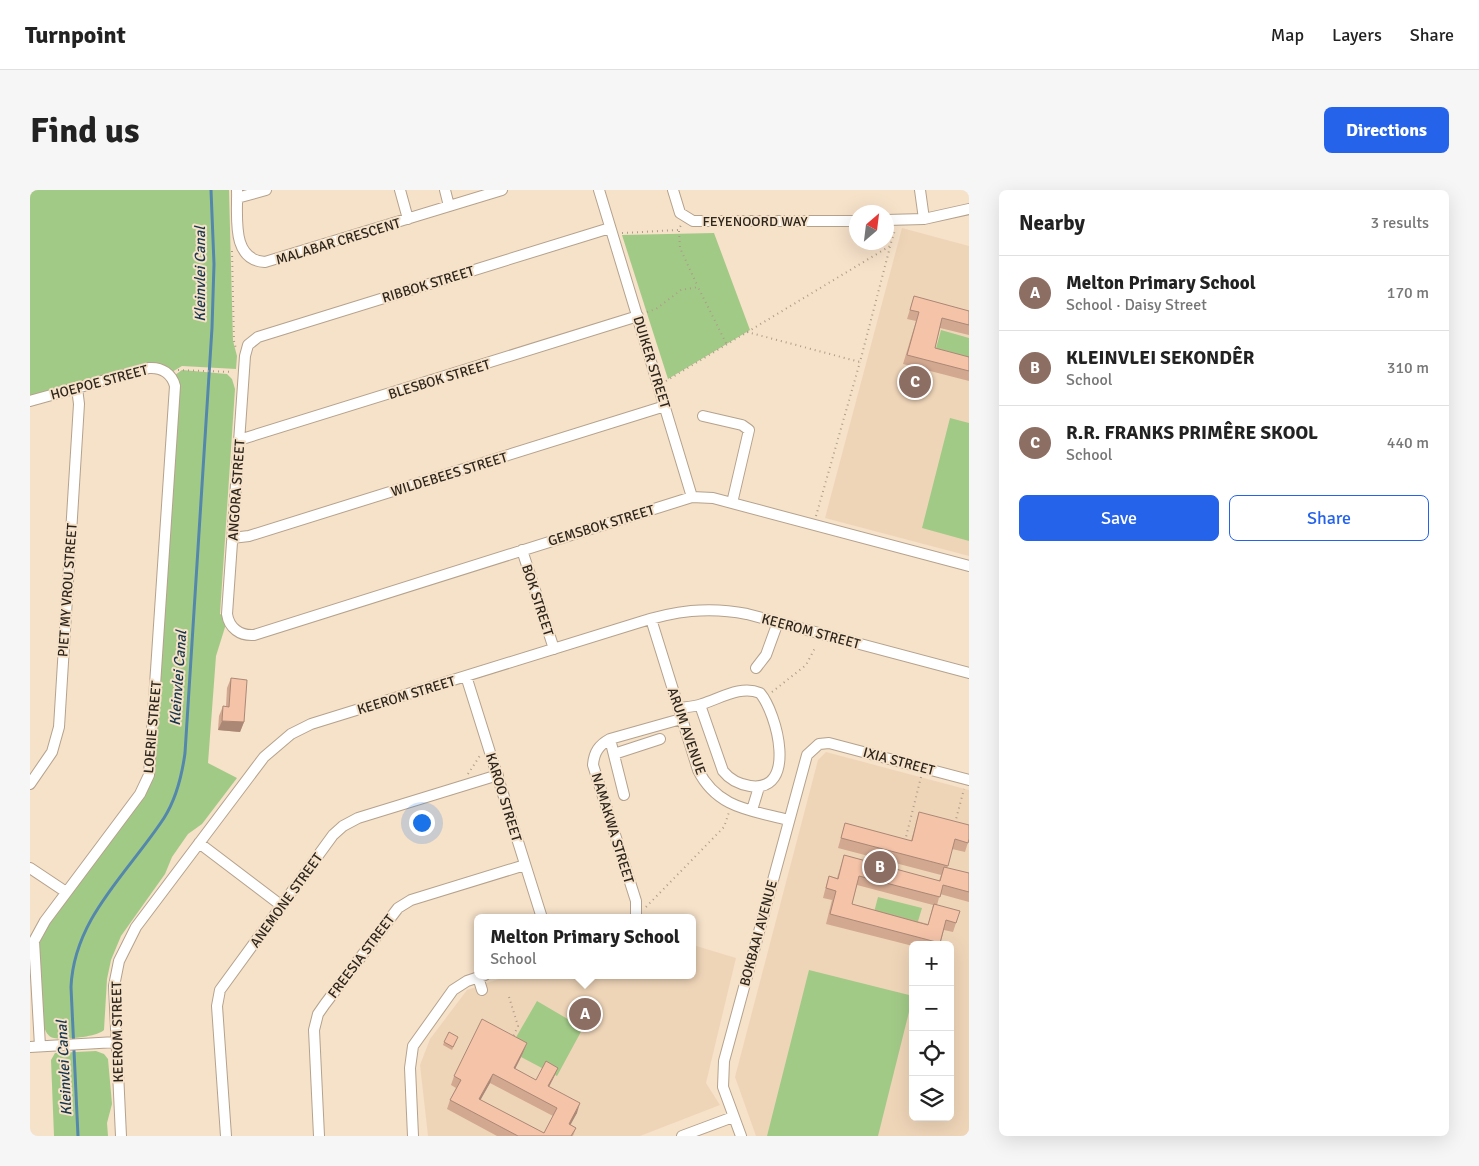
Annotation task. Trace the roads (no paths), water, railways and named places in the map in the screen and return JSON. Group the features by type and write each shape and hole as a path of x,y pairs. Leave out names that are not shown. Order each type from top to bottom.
{"street":[{"path":"237,194 266,190"},
{"name":"MALABAR CRESCENT","path":"400,190 408,219"},
{"path":"445,190 450,206"},
{"name":"MALABAR CRESCENT","path":"237,194 240,245 246,255 260,262 270,262 502,190"},
{"name":"DUIKER STREET","path":"599,190 692,496"},
{"name":"FEYENOORD WAY","path":"673,190 679,210 685,218 697,222 849,221"},
{"path":"920,190 924,219"},
{"path":"894,220 924,219 969,209"},
{"name":"RIBBOK STREET","path":"248,345 258,337 612,231"},
{"name":"BLESBOK STREET","path":"239,440 638,316"},
{"name":"ANGORA STREET","path":"238,632 230,624 227,614 245,356 248,345"},
{"name":"HOEPOE STREET","path":"30,401 149,368 159,368 169,375"},
{"name":"LOERIE STREET","path":"35,1046 32,940 44,921 140,794 150,768 175,389 169,375"},
{"name":"PIET MY VROU STREET","path":"30,784 52,752 59,727 79,404 77,388"},
{"name":"WILDEBEES STREET","path":"232,538 250,536 665,406"},
{"path":"702,416 742,426 749,430 732,503"},
{"name":"GEMSBOK STREET","path":"238,632 254,635 692,496 713,498 969,566"},
{"name":"BOK STREET","path":"522,550 554,649"},
{"name":"KEEROM STREET","path":"121,1136 114,986 123,949 136,927 264,757 291,734 311,724 678,612 714,609 778,622 969,673"},
{"name":"ARUM AVENUE","path":"651,619 680,714 703,779 716,796 732,805 788,820"},
{"path":"756,668 766,655 778,622"},
{"name":"KAROO STREET","path":"466,676 541,914"},
{"path":"624,795 610,739 700,705 746,690 760,693 764,698 781,753 781,759 770,782 759,787 734,781 723,771 700,705"},
{"name":"NAMAKWA STREET","path":"610,739 597,750 593,765 637,914"},
{"path":"614,754 660,739"},
{"name":"IXIA STREET","path":"829,743 968,780"},
{"name":"BOKBAAI AVENUE","path":"741,1136 723,1087 724,1061 807,755 819,744 829,743"},
{"name":"ANEMONE STREET","path":"226,1136 218,998 225,982 333,835 343,826 358,818 498,775"},
{"path":"752,810 759,787"},
{"path":"199,842 282,906"},
{"name":"FREESIA STREET","path":"319,1136 314,1030 316,1020 325,1004 392,914 410,900 525,864"},
{"path":"30,868 66,892"},
{"path":"414,1136 410,1068 413,1046 453,990 460,984 474,979"},
{"path":"481,979 482,990"},
{"path":"35,1046 116,1042"},
{"path":"682,1136 734,1117"}],"waterway":[{"name":"Kleinvlei Canal","path":"78,1136 71,987 74,962 92,918 105,897 168,811 178,787 185,753 212,328 214,264 211,190"}],"place":[{"name":"R.R. FRANKS PRIMÊRE SKOOL","path":"915,382"},
{"name":"KLEINVLEI SEKONDÊR","path":"880,867"},
{"name":"Melton Primary School","path":"585,1014"}]}
